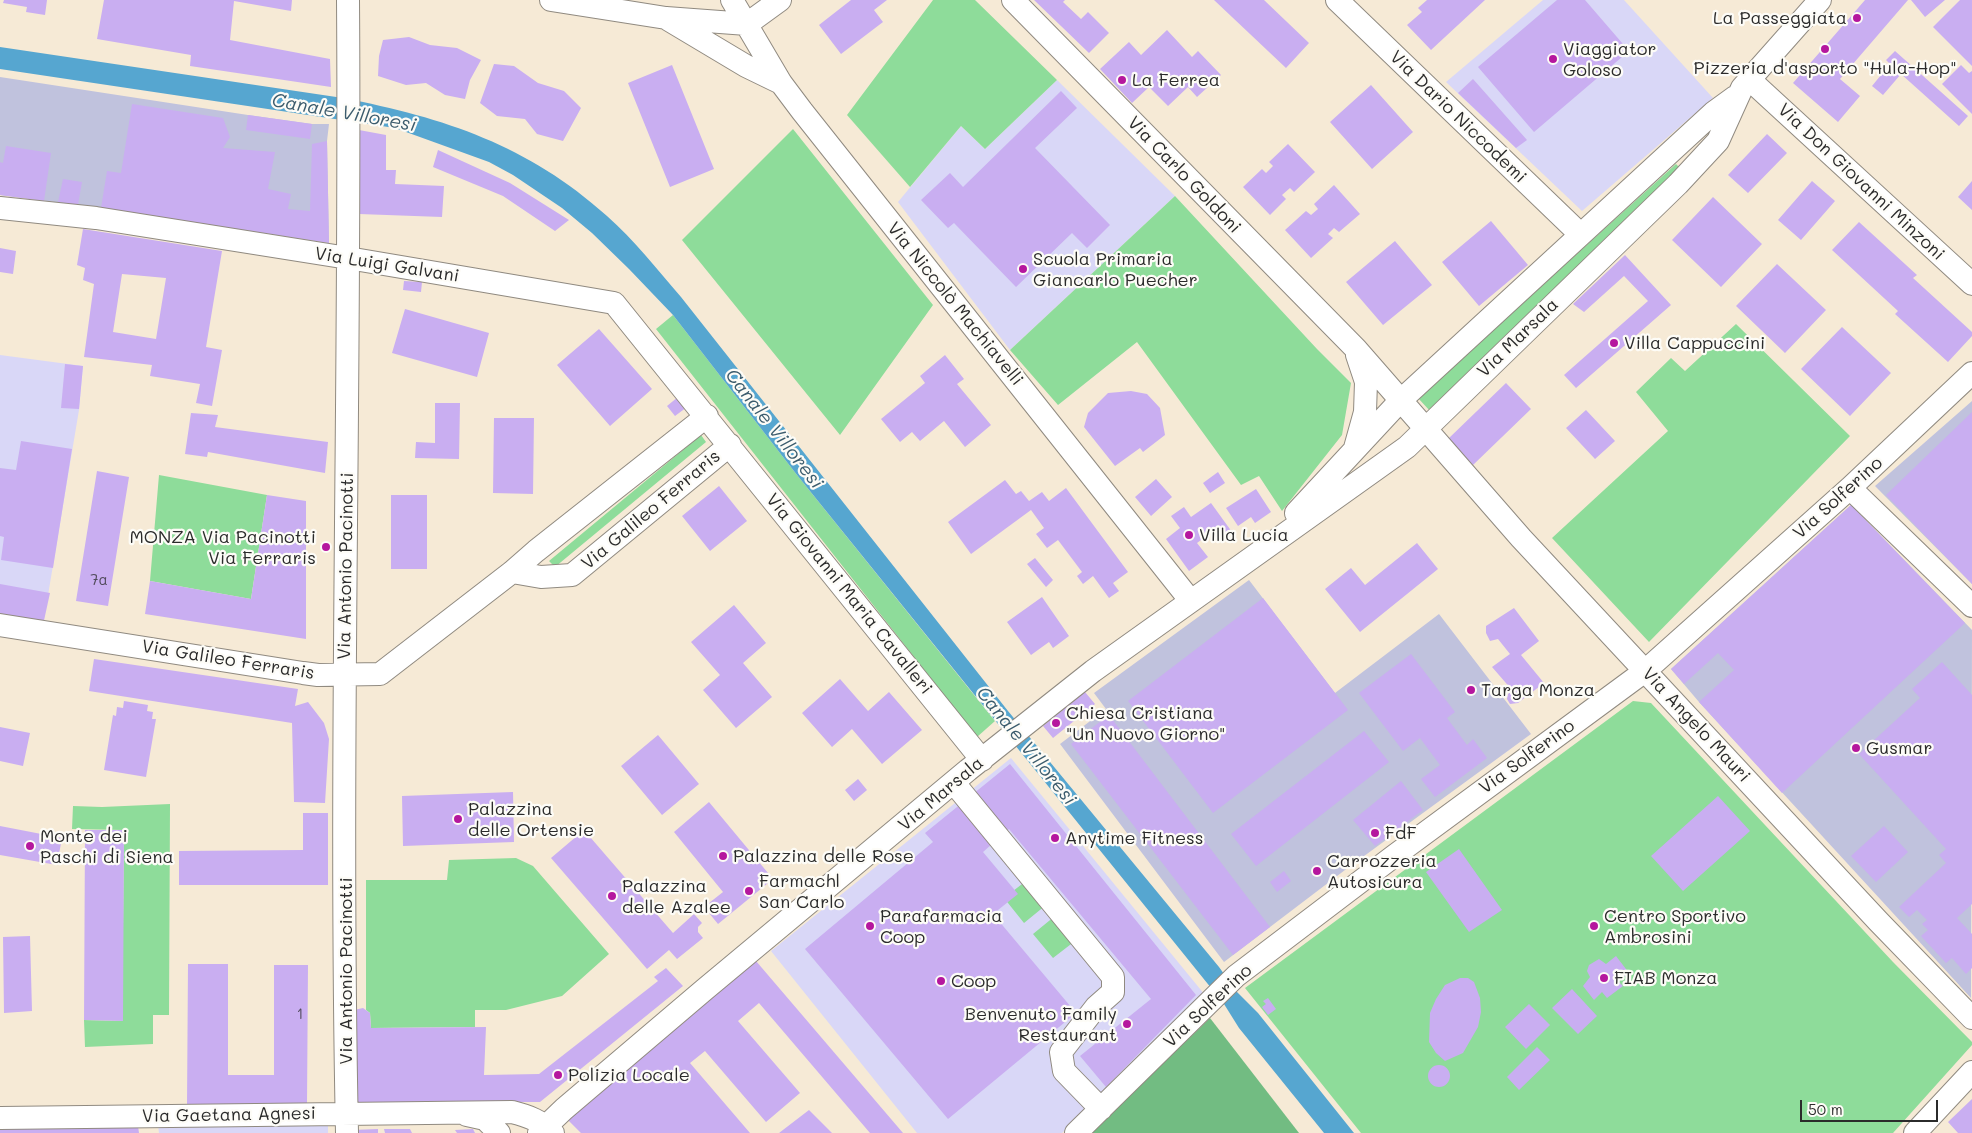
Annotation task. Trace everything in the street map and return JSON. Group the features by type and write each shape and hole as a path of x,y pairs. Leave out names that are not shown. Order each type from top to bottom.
{"street":[{"name":"Via Antonio Pacinotti","path":"347,1123 344,676 349,98 348,0"},
{"path":"551,0 666,18 747,24 780,0"},
{"name":"Via Niccolò Machiavelli","path":"732,0 781,83 802,111 1190,600"},
{"name":"Via Carlo Goldoni","path":"1013,0 1356,349 1425,428"},
{"name":"Via Dario Niccodemi","path":"1336,0 1580,234"},
{"name":"Via Marsala","path":"1263,548 1400,401 1580,234 1743,87 1820,0"},
{"path":"666,18 746,66 781,83"},
{"name":"Via Marsala","path":"546,1131 564,1109 704,990 982,760 1093,671 1399,452 1678,184 1718,141 1743,87"},
{"name":"Via Don Giovanni Minzoni","path":"1743,87 1972,284"},
{"name":"Via Luigi Galvani","path":"0,208 96,218 614,303 712,422"},
{"name":"Via Carlo Goldoni","path":"1354,452 1365,412 1366,382 1356,349"},
{"name":"Via Solferino","path":"1076,1133 1223,988 1394,856 1645,670 1850,488 1972,373"},
{"name":"Via Giovanni Maria Cavalleri","path":"712,422 982,760"},
{"name":"Via Galileo Ferraris","path":"0,625 303,673 344,676 380,674 512,572 536,551 712,422"},
{"name":"Via Angelo Mauri","path":"1425,428 1521,538 1878,921 1972,1018"},
{"name":"Via Galileo Ferraris","path":"512,572 541,577 572,575 730,445"},
{"path":"1850,488 1972,606"},
{"path":"954,783 1113,977 1113,992 1096,1007 1061,1052 1064,1071 1101,1109"},
{"path":"1915,1133 1972,1072"},
{"name":"Via Gaetana Agnesi","path":"0,1118 150,1125 347,1123 459,1114 512,1112 527,1115 546,1131"},
{"name":"Via Gaetana Agnesi","path":"459,1114 485,1119 499,1133"}],"shaded area":[{"path":"1543,0 1624,0 1713,98 1582,211 1446,82"},
{"path":"0,77 248,115 312,124 329,124 327,141 329,243 101,208 0,195"},
{"name":"Scuola Primaria Giancarlo Puecher","path":"1057,80 1175,196 1010,350 898,202 961,126 985,149"},
{"path":"0,355 83,366 79,410 43,625 0,617"},
{"path":"1972,401 1972,584 1875,486"},
{"name":"Gusmar","path":"1851,505 1972,630 1971,998 1699,702 1671,669"},
{"path":"1249,580 1335,693 1439,614 1531,734 1345,870 1224,962 1060,744 1106,709 1094,693"},
{"path":"1011,758 1205,995 1062,1133 917,1133 771,951"},
{"path":"158,1125 328,1126 328,1133 159,1133"}],"green space":[{"path":"933,0 975,0 1057,80 985,149 961,126 910,187 847,115"},
{"path":"793,129 933,305 840,435 682,240"},
{"path":"1676,164 1681,169 1430,411 1418,398"},
{"path":"1175,196 1351,383 1342,435 1282,511 1259,476 1241,485 1137,342 1058,405 1010,350"},
{"path":"673,315 797,475 995,721 977,737 656,329"},
{"path":"1736,324 1850,436 1649,642 1552,538 1668,431 1636,392 1671,358 1685,371"},
{"path":"701,435 706,442 555,567 549,561"},
{"path":"159,475 267,495 251,599 150,581"},
{"name":"Centro Sportivo Ambrosini","path":"1633,701 1651,703 1893,962 1972,1042 1972,1045 1893,1133 1361,1133 1245,988"},
{"path":"170,804 169,1015 153,1015 153,1044 85,1047 84,1020 122,1021 124,830 72,829 73,806 102,807"},
{"path":"516,858 533,866 609,954 562,996 506,1010 475,1010 475,1027 371,1028 370,1013 366,1010 366,880 447,880 449,860"},
{"path":"1026,881 1046,905 1024,923 1004,898"},
{"path":"1055,916 1075,941 1053,958 1033,934"},
{"path":"1210,1018 1299,1133 1091,1133"}],"water":[{"name":"Canale Villoresi","path":"0,47 343,98 380,106 451,125 484,138 547,170 577,191 627,235 681,297 1008,711 1219,967 1237,992 1258,1013 1354,1133 1324,1133 1239,1028 1224,1004 797,475 673,315 592,233 562,208 513,175 489,162 395,128 0,69"}],"building":[{"path":"4,0 47,0 45,15 26,12 27,7 3,3"},
{"path":"104,0 292,0 291,11 234,1 230,40 330,59 331,87 190,66 191,55 97,39"},
{"path":"851,0 887,0 874,10 883,22 841,54 819,25"},
{"path":"1034,0 1065,0 1063,2 1081,19 1088,12 1109,33 1089,53"},
{"path":"1214,0 1264,0 1309,43 1286,68"},
{"path":"1427,0 1485,0 1431,50 1407,25 1422,12 1418,8"},
{"name":"Viaggiator Goloso","path":"1557,0 1585,0 1629,51 1534,132 1478,67"},
{"path":"1865,0 1908,0 1840,79 1860,96 1838,122 1793,83"},
{"path":"1911,0 1945,0 1925,17"},
{"path":"1960,0 1972,0 1972,66 1933,27"},
{"path":"1167,30 1192,57 1198,51 1221,75 1197,97 1188,87 1168,106 1149,87 1132,103 1100,69 1129,42 1141,55"},
{"path":"409,37 430,45 457,48 481,60 470,80 465,99 445,95 426,83 406,85 378,76 379,56 383,40"},
{"path":"1895,51 1968,116 1959,126 1901,74 1883,95 1872,86 1890,64 1886,60"},
{"path":"494,64 514,66 538,83 564,91 581,108 563,141 537,134 525,119 497,116 480,103"},
{"path":"672,65 714,169 670,187 628,83"},
{"path":"1961,65 1969,73 1972,71 1972,114 1942,84"},
{"path":"1473,79 1527,140 1516,148 1458,93"},
{"path":"1371,85 1413,132 1372,169 1330,122"},
{"path":"1061,91 1077,108 1035,148 1110,225 1087,248 1072,233 1016,287 954,223 948,228 921,200 950,173 963,187"},
{"path":"132,104 223,118 230,137 223,148 275,152 268,189 291,194 288,209 310,211 312,144 327,141 329,243 101,208 107,171 121,173"},
{"path":"248,115 312,124 310,139 246,130"},
{"path":"359,130 386,135 386,170 396,170 395,184 444,186 442,217 359,214"},
{"path":"1767,134 1787,153 1748,193 1728,175"},
{"path":"1288,144 1315,172 1294,192 1290,188 1282,195 1286,199 1270,215 1243,187 1262,169 1266,173 1273,166 1269,162"},
{"path":"6,146 51,153 44,201 0,195 0,162 3,163"},
{"path":"438,150 510,183 569,220 555,231 503,196 433,167"},
{"path":"63,179 82,182 78,205 58,202"},
{"path":"1812,181 1835,201 1801,240 1778,220"},
{"path":"1972,181 1972,210 1958,197"},
{"path":"1334,185 1360,214 1339,232 1334,228 1328,234 1333,238 1311,258 1285,230 1306,211 1311,215 1318,209 1314,204"},
{"path":"1713,197 1762,244 1721,287 1672,240"},
{"path":"1491,221 1528,265 1479,306 1442,262"},
{"path":"1859,222 1917,275 1913,278 1972,332 1972,336 1948,362 1895,314 1898,311 1832,250"},
{"path":"83,229 222,251 206,347 222,350 212,406 196,403 200,384 150,376 152,365 84,357 94,284 83,280 85,268 77,265","holes":["122,274 166,278 156,339 113,332"]},
{"path":"1395,241 1432,285 1383,325 1346,282"},
{"path":"0,248 16,251 13,274 0,272"},
{"name":"Villa Cappuccini","path":"1625,255 1671,305 1576,388 1564,375 1648,301 1624,276 1584,312 1573,304"},
{"path":"1777,264 1826,310 1785,353 1736,306"},
{"path":"404,281 422,282 421,292 403,290"},
{"path":"405,309 489,333 477,377 392,353"},
{"path":"1842,327 1891,373 1850,416 1801,369"},
{"path":"599,329 652,389 610,426 557,365"},
{"path":"945,355 964,379 957,384 991,425 965,447 944,421 920,441 912,432 900,442 881,419 925,383 920,376"},
{"path":"65,364 83,366 79,409 61,408"},
{"path":"1506,383 1531,409 1473,465 1448,439"},
{"path":"1131,391 1147,394 1160,408 1165,435 1143,452 1140,448 1115,466 1084,427 1088,413 1108,393"},
{"path":"678,397 687,407 675,416 667,406"},
{"path":"435,403 460,403 459,459 415,458 416,442 435,443"},
{"path":"1586,410 1615,441 1595,459 1566,428"},
{"path":"1972,412 1972,584 1886,495"},
{"path":"191,413 218,415 215,427 328,442 325,473 208,452 207,457 185,454"},
{"path":"494,418 534,418 533,494 493,493"},
{"path":"21,441 72,449 53,568 1,560 4,537 0,536 0,468 16,470"},
{"path":"97,471 129,477 108,606 76,601"},
{"path":"1218,472 1225,483 1210,493 1203,483"},
{"path":"1156,479 1172,497 1151,516 1135,497"},
{"path":"1005,480 1016,494 1021,491 1029,501 1042,492 1049,501 1066,488 1128,572 1113,583 1119,591 1109,598 1093,576 1083,584 1077,576 1082,572 1058,540 1047,548 1036,534 1044,528 1031,510 971,554 948,522"},
{"path":"719,486 747,521 710,551 682,516"},
{"path":"1256,489 1271,512 1255,523 1251,517 1238,526 1226,508"},
{"path":"267,495 306,501 306,639 145,614 150,581 251,599"},
{"path":"391,495 427,495 427,569 391,569"},
{"name":"Villa Lucia","path":"1211,503 1232,532 1220,541 1213,531 1197,543 1208,557 1189,571 1166,539 1180,528 1171,516 1184,507 1191,517"},
{"path":"1851,505 1965,623 1782,793 1699,702 1734,670 1718,653 1684,684 1671,669"},
{"path":"1417,543 1438,569 1360,632 1325,589 1351,568 1365,585"},
{"path":"1035,558 1053,580 1046,587 1027,564"},
{"path":"0,584 50,593 43,625 0,617"},
{"path":"1042,597 1069,636 1053,648 1049,642 1031,655 1007,622"},
{"path":"1263,598 1348,710 1213,813 1128,701"},
{"path":"734,605 766,643 743,663 772,697 736,728 703,690 720,675 691,642"},
{"path":"1514,608 1539,641 1521,655 1544,683 1518,703 1510,704 1507,699 1508,694 1512,690 1492,667 1510,654 1498,639 1490,641 1486,633 1486,626"},
{"path":"1411,654 1455,712 1447,718 1467,745 1473,739 1487,758 1435,797 1421,779 1440,765 1420,738 1403,751 1359,693"},
{"path":"94,659 298,689 295,706 308,702 324,723 329,739 325,803 294,802 292,723 89,691"},
{"path":"1942,662 1972,695 1972,904 1957,918 1972,934 1972,968 1966,974 1952,958 1946,963 1921,936 1928,930 1922,924 1927,920 1917,910 1909,917 1899,907 1946,863 1939,855 1946,849 1859,754 1920,698 1912,689"},
{"path":"840,679 868,711 889,692 922,730 882,764 852,729 832,747 802,713"},
{"path":"1085,692 1095,704 1053,738 1043,726"},
{"path":"124,701 148,705 147,711 153,712 152,719 156,719 146,777 104,770 113,715 116,716 117,707 123,708"},
{"path":"1109,715 1270,927 1233,955 1071,744"},
{"path":"0,727 30,733 23,766 0,761"},
{"path":"1364,731 1389,762 1256,866 1231,834"},
{"path":"658,735 699,784 662,815 621,766"},
{"name":"Coop","path":"1010,764 1196,995 1106,1087 1080,1056 1151,999 1009,829 983,852 1018,894 993,914 1076,1013 948,1119 805,949 933,842 925,833"},
{"path":"858,779 867,790 854,801 845,790"},
{"path":"1401,781 1423,810 1375,846 1353,820"},
{"name":"Palazzina delle Ortensie","path":"513,792 514,842 403,846 402,796"},
{"path":"1718,796 1750,831 1683,891 1651,856"},
{"name":"Palazzina delle Rose","path":"709,802 773,879 718,924 704,907 723,892 674,832"},
{"path":"303,813 328,813 328,885 179,885 179,851 303,850"},
{"name":"Monte dei Paschi di Siena","path":"0,826 62,838 57,865 0,855"},
{"path":"1884,826 1908,852 1876,882 1851,856"},
{"path":"85,830 124,830 123,1021 84,1020"},
{"name":"Palazzina delle Azalee","path":"584,830 673,933 694,914 702,923 698,927 698,932 703,938 677,959 669,950 647,969 551,858"},
{"path":"1459,849 1502,910 1469,932 1426,872"},
{"path":"1284,871 1291,881 1277,892 1270,882"},
{"path":"30,936 32,1011 4,1013 3,937"},
{"path":"1616,956 1629,973 1618,981 1623,986 1607,998 1602,992 1594,1000 1583,986 1590,977 1587,971 1589,965 1599,959 1606,964"},
{"path":"756,961 903,1133 870,1133 759,1003 738,1021 800,1093 766,1122 705,1051 690,1063 750,1133 581,1133 568,1120"},
{"path":"188,964 228,964 228,1075 274,1075 274,965 308,965 307,1104 187,1104"},
{"path":"666,968 683,986 540,1102 352,1102 354,1010 363,1008 370,1013 371,1028 486,1027 484,1075 539,1074 658,981 654,977"},
{"path":"1460,978 1468,978 1474,982 1480,998 1481,1012 1478,1027 1463,1053 1445,1061 1436,1053 1429,1042 1430,1013 1445,985"},
{"path":"1572,989 1597,1016 1578,1034 1552,1008"},
{"path":"1268,998 1276,1009 1268,1015 1262,1007 1266,1004 1263,1001"},
{"path":"1529,1004 1550,1025 1526,1049 1505,1027"},
{"path":"1537,1047 1550,1060 1519,1090 1507,1077"},
{"path":"1439,1065 1447,1068 1450,1076 1447,1084 1439,1087 1431,1084 1428,1076 1431,1068"},
{"path":"1972,1099 1972,1133 1958,1133 1948,1122"},
{"path":"809,1110 832,1133 779,1133"},
{"path":"0,1126 138,1126 139,1133 0,1133"},
{"path":"378,1129 378,1133 352,1133 352,1130"},
{"path":"384,1129 410,1129 412,1133 385,1133"},
{"path":"473,1129 475,1133 457,1133 455,1130"}],"place":[{"name":"La Passeggiata","path":"1857,18"},
{"name":"Pizzeria d'asporto \"Hula-Hop\"","path":"1825,49"},
{"name":"Viaggiator Goloso","path":"1553,59"},
{"name":"La Ferrea","path":"1122,80"},
{"name":"Scuola Primaria Giancarlo Puecher","path":"1023,269"},
{"name":"Villa Cappuccini","path":"1614,343"},
{"name":"Villa Lucia","path":"1189,535"},
{"name":"MONZA Via Pacinotti Via Ferraris","path":"326,547"},
{"name":"Targa Monza","path":"1471,690"},
{"name":"Chiesa Cristiana \"Un Nuovo Giorno\"","path":"1056,723"},
{"name":"Gusmar","path":"1856,748"},
{"name":"Palazzina delle Ortensie","path":"458,819"},
{"name":"FdF","path":"1375,833"},
{"name":"Anytime Fitness","path":"1055,838"},
{"name":"Monte dei Paschi di Siena","path":"30,846"},
{"name":"Palazzina delle Rose","path":"723,856"},
{"name":"Carrozzeria Autosicura","path":"1317,871"},
{"name":"Farmachl San Carlo","path":"749,891"},
{"name":"Palazzina delle Azalee","path":"612,896"},
{"name":"Parafarmacia Coop","path":"870,926"},
{"name":"Centro Sportivo Ambrosini","path":"1594,926"},
{"name":"FIAB Monza","path":"1604,978"},
{"name":"Coop","path":"941,981"},
{"name":"Benvenuto Family Restaurant","path":"1127,1024"},
{"name":"Polizia Locale","path":"558,1075"}]}
